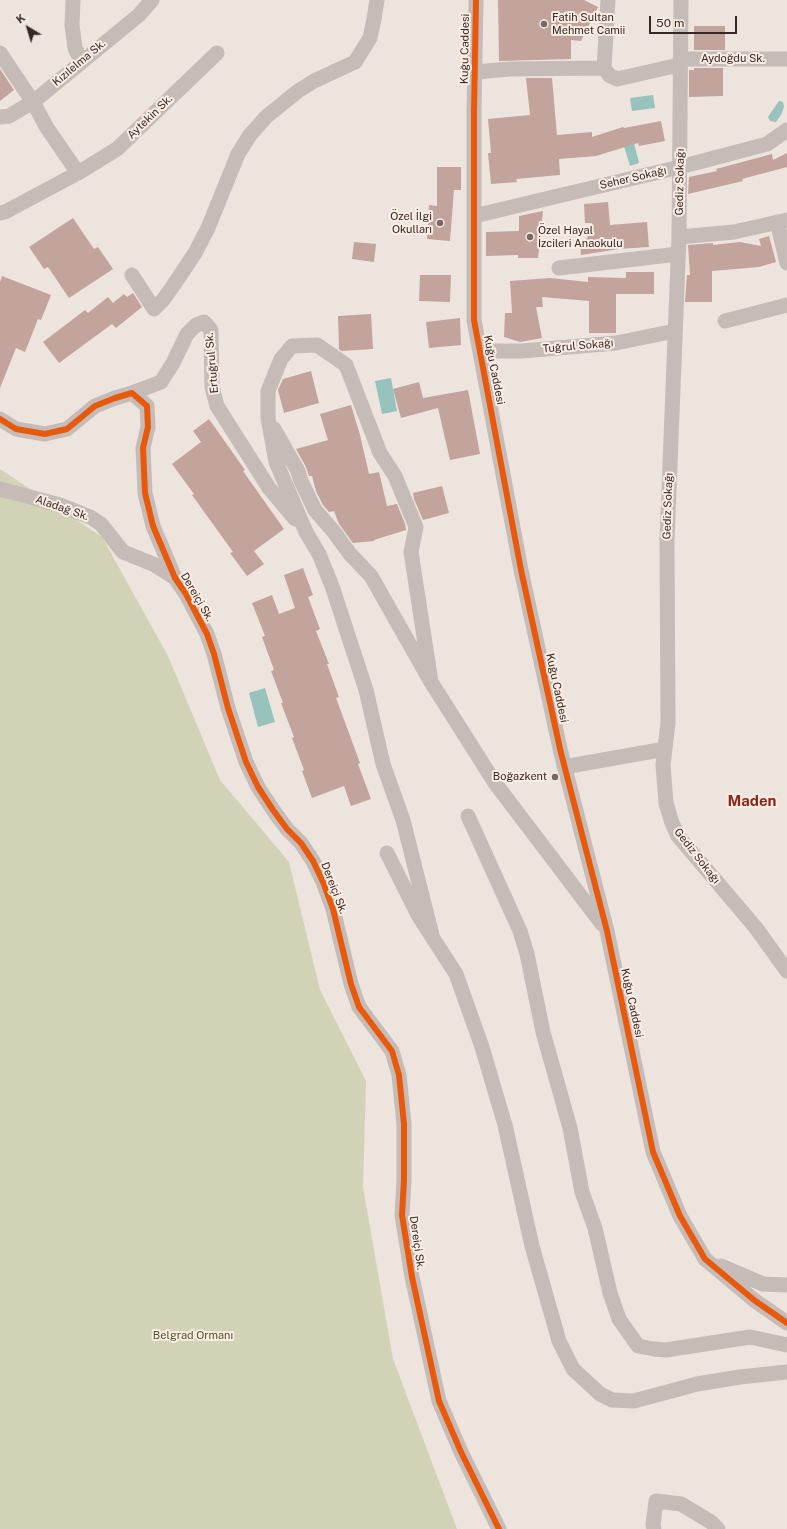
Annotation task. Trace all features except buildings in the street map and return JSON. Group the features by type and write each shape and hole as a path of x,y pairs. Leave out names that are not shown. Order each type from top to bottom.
{"street":[{"path":"73,0 72,25 75,48 81,61"},
{"name":"Kızılelma Sk.","path":"0,117 9,116 33,102 81,61 139,15 152,0"},
{"path":"132,275 154,309 163,300 196,253 208,228 238,154 250,135 266,117 298,91 314,81 355,62 370,38 377,0"},
{"name":"Kuğu Caddesi","path":"476,0 474,320 521,570 564,766 607,931 653,1152 680,1216 705,1259 754,1300 787,1323"},
{"path":"475,72 510,69 604,68 608,0"},
{"name":"Gediz Sokağı","path":"681,0 679,237 667,540 668,723 662,765 666,803 672,824 678,836 756,928 787,971"},
{"path":"0,53 33,102 47,128 78,173"},
{"name":"Aytekin Sk.","path":"0,213 5,212 78,173 116,149 216,53"},
{"name":"Aydoğdu Sk.","path":"604,68 609,75 617,79 680,62 787,59"},
{"name":"Seher Sokağı","path":"474,216 680,167 767,144 787,130"},
{"path":"679,237 734,232 782,221 787,263"},
{"path":"560,268 678,254"},
{"path":"725,321 787,305"},
{"name":"Ertuğrul Sk.","path":"132,393 161,382 173,363 187,334 196,325 204,322 211,330 212,387 217,406 269,488 306,532"},
{"name":"Tuğrul Sokağı","path":"480,351 522,352 616,343 675,331"},
{"path":"430,682 411,552 416,527 395,476 380,453 346,365 317,345 292,346 281,359 268,391 268,418 276,462 306,532 319,554 332,586 366,690 383,764 403,820 432,935"},
{"path":"0,419 16,429 45,434 68,430 95,406 132,393"},
{"name":"Dereiçi Sk.","path":"132,393 147,406 148,427 142,448 145,493 153,526 174,578 186,594 207,634 214,654 228,708 246,762 258,788 287,829 301,843 323,882 333,909 350,984 358,1007 392,1050 400,1075 404,1124 402,1215 412,1277 439,1401 461,1452 499,1529"},
{"path":"268,418 298,471 301,481 315,510 350,554 371,576 430,682 495,783 607,931"},
{"name":"Aladağ Sk.","path":"0,490 60,505 90,517 102,524 123,552 153,564 174,578"},
{"path":"564,766 665,749"},
{"path":"468,816 520,931 527,954 543,1032 570,1128 582,1192 595,1228 610,1293 619,1319 638,1346 654,1349 666,1350 750,1337 787,1344"},
{"path":"387,853 418,916 432,935 456,974 482,1048 505,1125 532,1246 560,1341 573,1369 600,1394 612,1400 634,1401 697,1384 740,1377 787,1372"},
{"path":"705,1259 763,1284 787,1284"},
{"path":"654,1529 653,1525 656,1501 681,1504 710,1522 718,1529"}],"green space":[{"name":"Belgrad Ormanı","path":"0,469 102,537 168,656 220,780 289,862 320,990 366,1081 363,1187 393,1359 457,1529 0,1529"}],"water":[{"path":"653,95 655,108 632,111 630,98"},
{"path":"779,101 783,102 784,107 781,115 776,122 770,121 768,117"},
{"path":"634,143 639,163 630,166 624,146"},
{"path":"391,378 397,411 382,414 375,381"},
{"path":"265,688 275,722 258,727 249,693"}],"cycle path":[{"path":"476,0 474,112 474,320 521,570 561,753 607,931 653,1152 680,1216 705,1259 754,1300 787,1323"},
{"path":"0,419 16,429 45,434 67,429 95,406 132,393 147,406 148,427 143,448 145,493 153,526 175,578 186,594 207,634 214,654 228,708 246,762 258,787 273,810 287,829 301,843 313,861 333,909 351,984 359,1007 392,1051 399,1075 404,1124 404,1180 402,1215 412,1277 439,1401 461,1452 499,1529"}],"place":[{"name":"Fatih Sultan Mehmet Camii","path":"544,24"},
{"name":"Özel İlgi Okulları","path":"440,223"},
{"name":"Özel Hayal İzcileri Anaokulu","path":"530,237"},
{"name":"Boğazkent","path":"555,777"}],"district":[{"name":"Maden","path":"752,801"}]}
